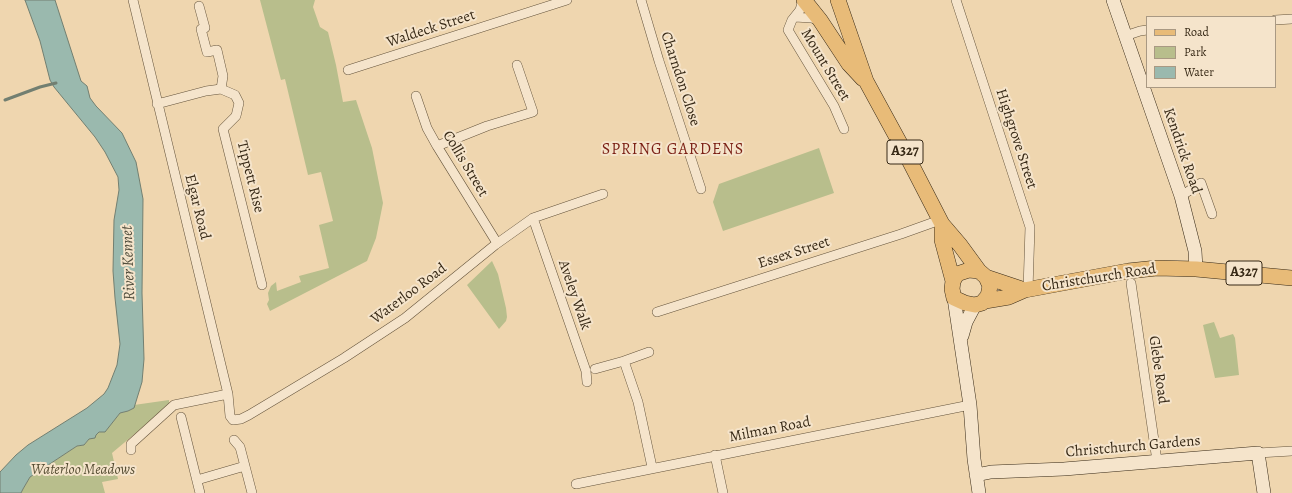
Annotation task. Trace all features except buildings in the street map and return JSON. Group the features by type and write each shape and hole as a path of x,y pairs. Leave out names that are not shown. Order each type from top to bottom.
{"main road":[{"name":"A327","path":"803,0 820,20 849,64 866,81"},
{"name":"A327","path":"838,0 866,81 941,222 982,274"},
{"name":"A327","path":"941,222 942,240 953,281"},
{"name":"Christchurch Road","path":"980,303 1009,297 1027,290 1128,271 1156,268 1196,269 1292,278"},
{"path":"969,270 982,274 990,286 988,296 980,303 965,303 954,298 952,289 953,281 957,274 969,270"},
{"name":"Christchurch Road","path":"982,274 1027,290"}],"street":[{"name":"Elgar Road","path":"133,0 228,394 230,416 233,420"},
{"name":"Waldeck Street","path":"348,70 568,0"},
{"name":"Charndon Close","path":"642,0 659,61 701,189"},
{"name":"Mount Street","path":"803,0 800,10 788,30 834,106 844,129"},
{"name":"Highgrove Street","path":"956,0 1030,227 1027,290"},
{"name":"Kendrick Road","path":"1112,0 1181,196 1195,251 1196,269"},
{"path":"157,104 206,91 221,89 223,76 217,50 207,52 201,29 205,28 199,6"},
{"name":"Mount Street","path":"795,17 820,20"},
{"path":"1276,20 1292,19"},
{"path":"1125,36 1146,30"},
{"path":"436,146 487,126 535,117 517,65"},
{"name":"Tippett Rise","path":"221,89 235,95 239,103 236,116 223,129 262,285"},
{"name":"Collis Street","path":"416,96 427,128 436,146 497,243"},
{"path":"1181,196 1201,183 1212,214"},
{"name":"Waterloo Road","path":"233,420 241,419 255,411 344,358 405,318 497,243 533,218 602,194"},
{"name":"Aveley Walk","path":"533,218 586,371 587,382"},
{"name":"Essex Street","path":"657,312 941,222"},
{"name":"Glebe Road","path":"1131,283 1157,461"},
{"path":"954,298 970,405 979,493"},
{"path":"961,339 966,322 980,303"},
{"path":"595,369 649,352"},
{"path":"624,361 638,402 652,467"},
{"path":"132,450 130,444 174,405 228,394"},
{"name":"Milman Road","path":"576,484 652,467 970,405"},
{"path":"181,417 200,493"},
{"path":"234,440 240,447 252,493"},
{"name":"Christchurch Gardens","path":"976,475 991,472 1064,469 1292,451"},
{"path":"1258,453 1264,493"},
{"path":"715,455 723,493"},
{"path":"196,480 245,466"}],"green space":[{"path":"260,0 315,0 313,7 320,27 328,32 343,102 356,100 372,148 383,203 376,238 367,261 270,311 267,304 269,300 268,293 271,286 276,282 277,291 301,282 299,276 329,268 319,225 333,221 321,172 308,175 285,79 281,80"},
{"path":"819,148 834,193 723,231 713,202 719,184"},
{"path":"492,261 498,274 507,317 506,321 499,329 467,285"},
{"path":"1214,322 1220,338 1233,334 1235,338 1239,375 1215,378 1203,325"},
{"name":"Waterloo Meadows","path":"169,400 169,405 112,453 118,479 102,482 105,493 21,493 30,477 77,446 84,445 89,439 109,426 120,413 134,408 134,405"}],"water":[{"name":"River Kennet","path":"25,0 55,0 81,81 87,86 90,98 96,106 122,133 136,162 143,199 142,293 144,359 142,382 134,408 120,413 105,432 99,432 95,438 89,439 84,445 77,446 30,477 21,493 0,493 0,472 16,455 28,445 87,408 104,394 117,365 120,344 113,271 114,220 119,190 118,177 95,137 50,80 40,41"}],"waterway":[{"path":"5,100 40,87 56,83"}],"district":[{"name":"SPRING GARDENS","path":"673,150"}]}
